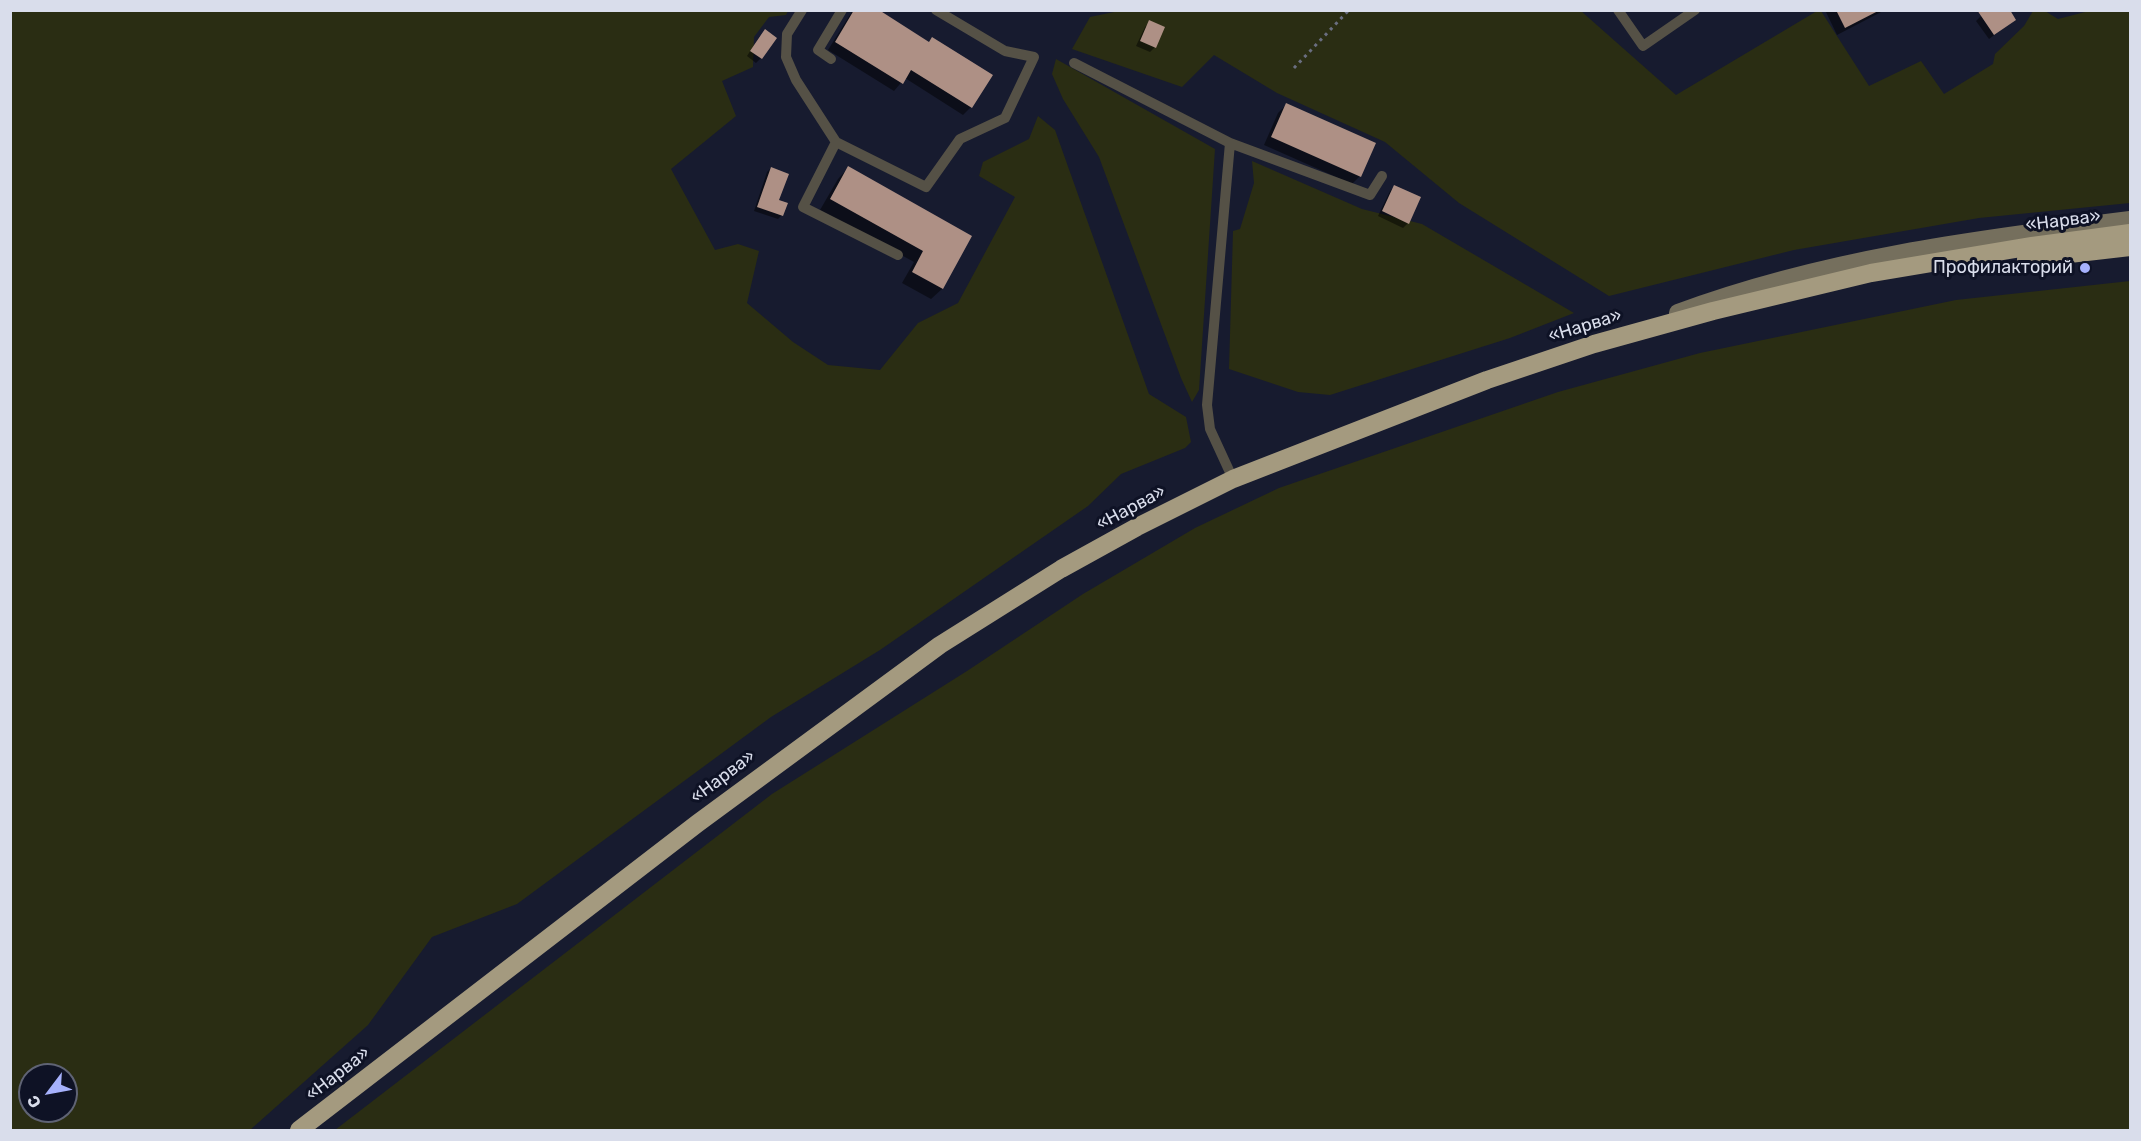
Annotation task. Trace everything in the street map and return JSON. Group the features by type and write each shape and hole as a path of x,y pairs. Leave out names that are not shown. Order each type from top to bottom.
{"highway":[{"name":"«Нарва»","path":"299,1131 725,802 940,645 1061,569 1137,527 1233,479 1487,380 1594,344 1644,330 1756,300 1871,273 2032,246 2130,233"},
{"path":"1644,330 1952,270 2130,247"}],"main road":[{"path":"1594,344 1718,299 1832,268 1946,245 2130,220"}],"lane":[{"path":"801,10 788,34 786,57 796,80 836,142 926,187 960,139 1005,118 1035,57 1005,51 936,10"},
{"path":"831,59 818,50 842,10"},
{"path":"1618,10 1643,46 1695,10"},
{"path":"1074,63 1230,143 1370,195 1382,176"},
{"path":"836,142 803,207 898,255"},
{"path":"1230,143 1207,405 1210,429 1233,479"}],"path":[{"path":"1294,68 1349,10"}],"green space":[{"path":"10,11 788,11 786,15 769,17 754,37 753,67 722,81 736,116 671,169 715,250 738,244 759,251 747,303 793,342 828,365 880,370 918,323 958,303 1015,197 979,176 983,162 1029,139 1038,116 1055,130 1149,394 1186,417 1191,442 1185,448 1121,474 1088,506 880,650 771,717 517,904 432,937 368,1025 250,1130 11,1130"},
{"path":"1119,11 1581,11 1676,95 1817,11 1821,11 1869,86 1921,61 1944,94 1993,64 1995,54 2024,26 2033,11 2045,11 2058,19 2089,11 2130,11 2130,203 1979,218 1794,250 1609,296 1459,203 1385,142 1277,93 1214,55 1182,87 1072,49 1090,17"},
{"path":"1056,59 1215,149 1199,390 1192,402 1099,157 1063,99 1052,74"},
{"path":"1252,161 1362,209 1422,224 1574,313 1510,338 1330,395 1298,392 1229,369 1233,231 1240,229 1254,183"},
{"path":"2130,281 2130,1130 335,1130 772,794 967,671 1083,594 1195,528 1279,488 1558,392 1700,353 1956,300"}],"building":[{"path":"854,10 879,10 929,42 932,37 993,75 972,108 911,70 903,84 835,42"},
{"path":"1836,10 1880,10 1845,28"},
{"path":"1977,10 2010,10 2016,20 1994,35"},
{"path":"1149,20 1165,27 1156,48 1140,41"},
{"path":"765,29 777,38 762,59 750,51"},
{"path":"1286,103 1376,143 1361,177 1271,137"},
{"path":"848,166 972,236 943,289 912,272 923,251 830,199"},
{"path":"771,167 789,174 779,200 788,203 783,216 757,207"},
{"path":"1394,185 1421,197 1409,224 1382,211"}],"place":[{"name":"Профилакторий","path":"2085,268"}]}
